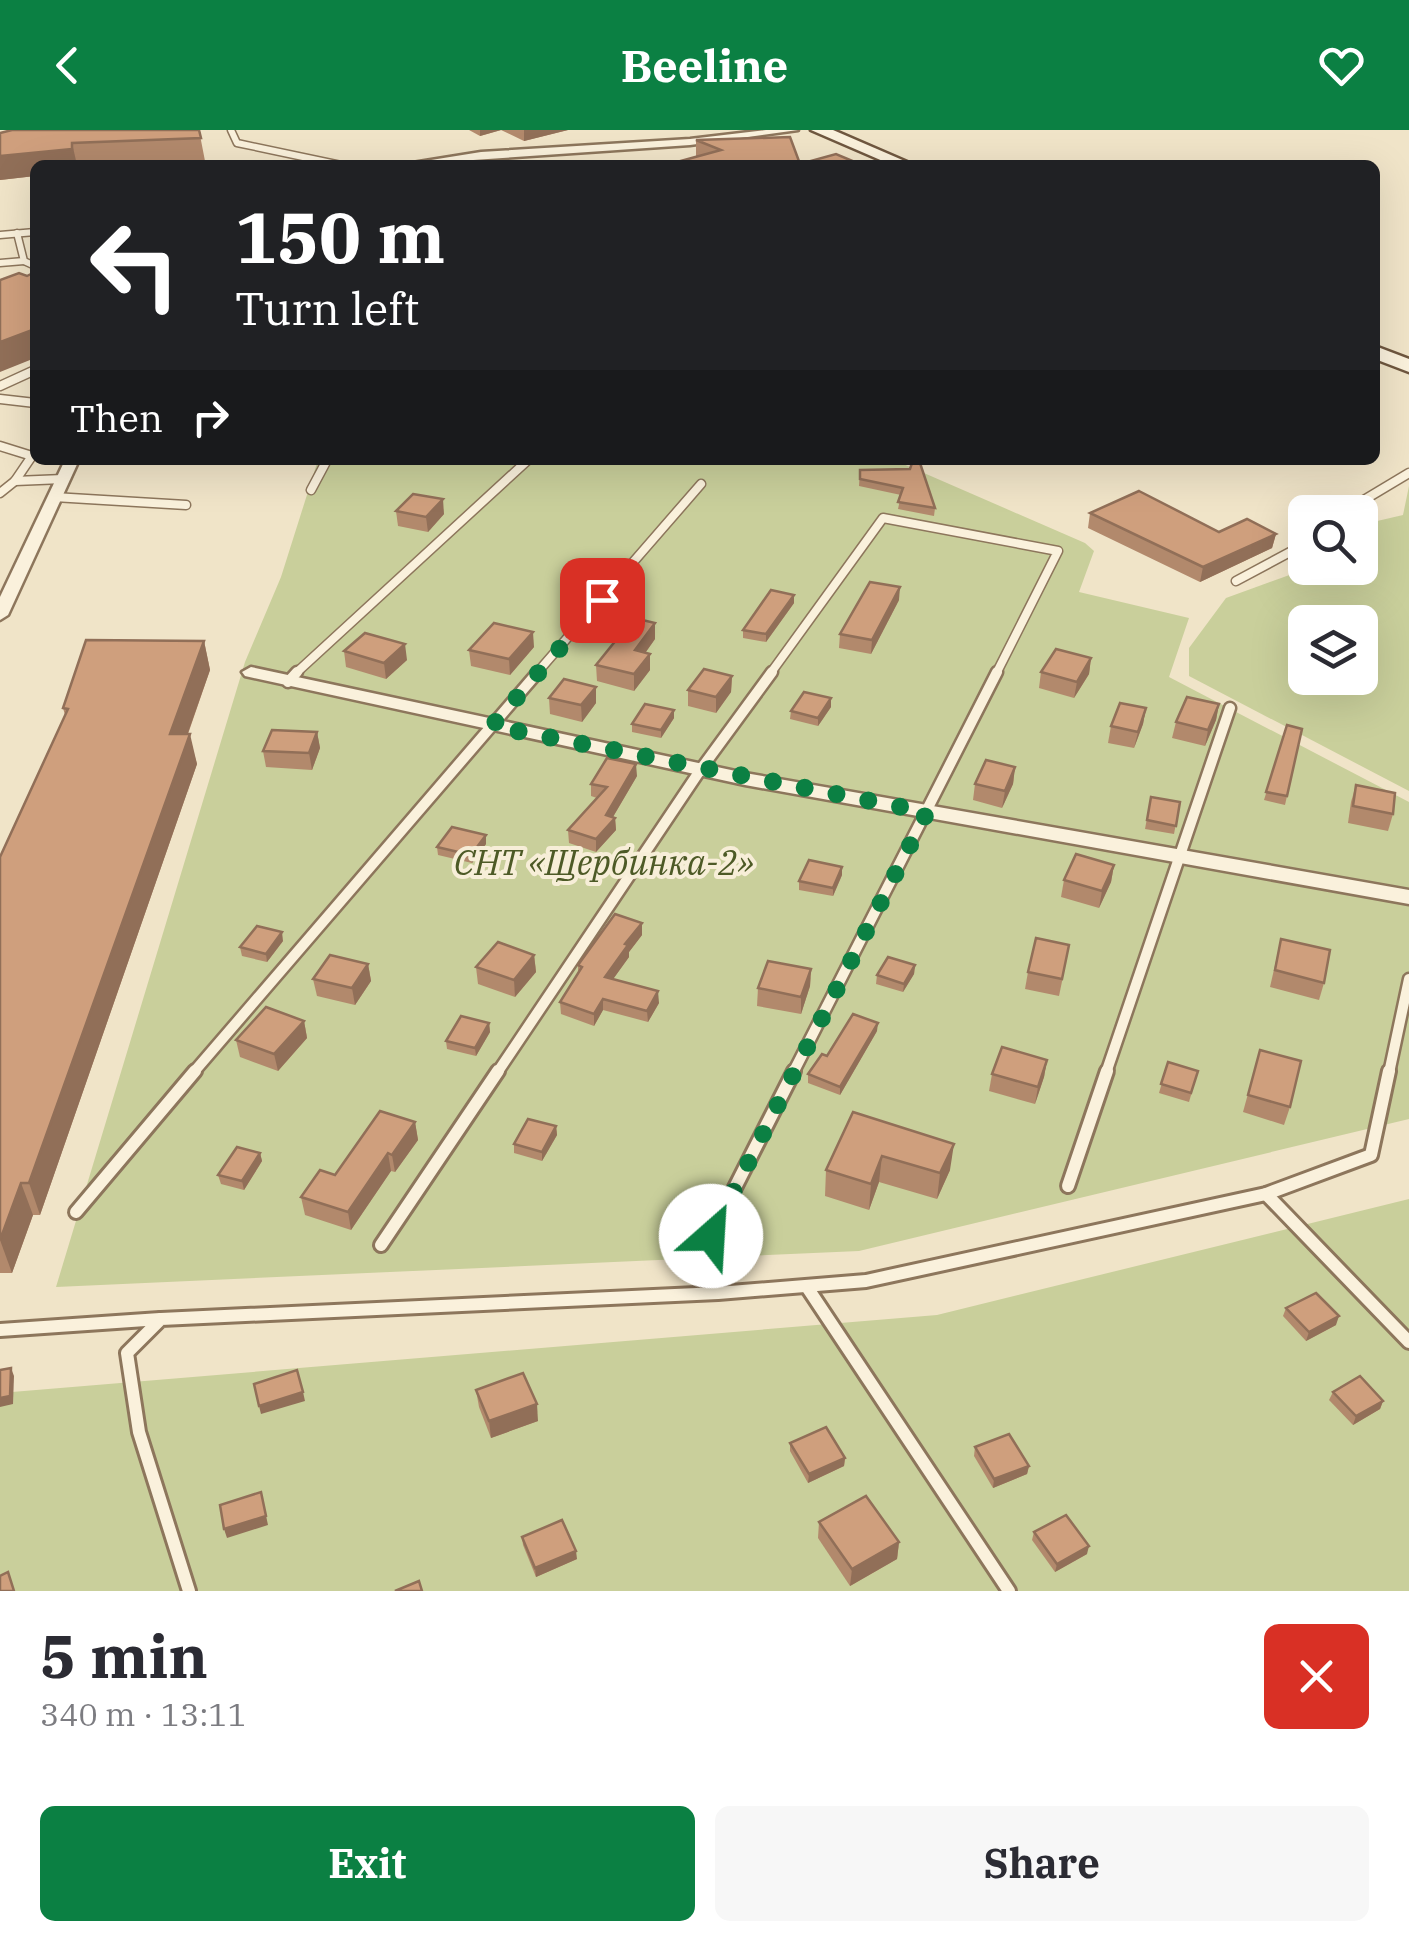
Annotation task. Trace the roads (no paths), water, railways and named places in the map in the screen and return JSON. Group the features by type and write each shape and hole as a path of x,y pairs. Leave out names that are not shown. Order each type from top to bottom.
{"main road":[{"path":"819,130 894,160"},
{"path":"1380,354 1409,366"}],"street":[{"path":"440,160 481,154 690,142 793,130"},
{"path":"0,612 70,465"},
{"path":"251,672 701,769 1409,897"}],"lane":[{"path":"231,130 237,143 317,160"},
{"path":"0,235 30,233"},
{"path":"17,234 24,260"},
{"path":"0,263 24,260 30,263"},
{"path":"0,386 30,372"},
{"path":"0,399 30,402"},
{"path":"0,446 30,455"},
{"path":"0,493 15,481 30,459"},
{"path":"311,490 324,465"},
{"path":"288,682 306,661 522,465"},
{"path":"1372,495 1409,473"},
{"path":"15,481 63,480"},
{"path":"76,1212 324,917 701,484"},
{"path":"54,498 186,505"},
{"path":"381,1245 701,769 883,518 1058,551 711,1236"},
{"path":"1236,581 1288,553"},
{"path":"1068,1186 1230,708"},
{"path":"0,1330 866,1281 1266,1194 1370,1154 1409,979"},
{"path":"1266,1194 1409,1342"},
{"path":"807,1287 1009,1591"},
{"path":"161,1319 128,1353 139,1432 188,1591"}],"park label":[{"name":"СНТ «Щербинка-2»","path":"604,862"}]}
